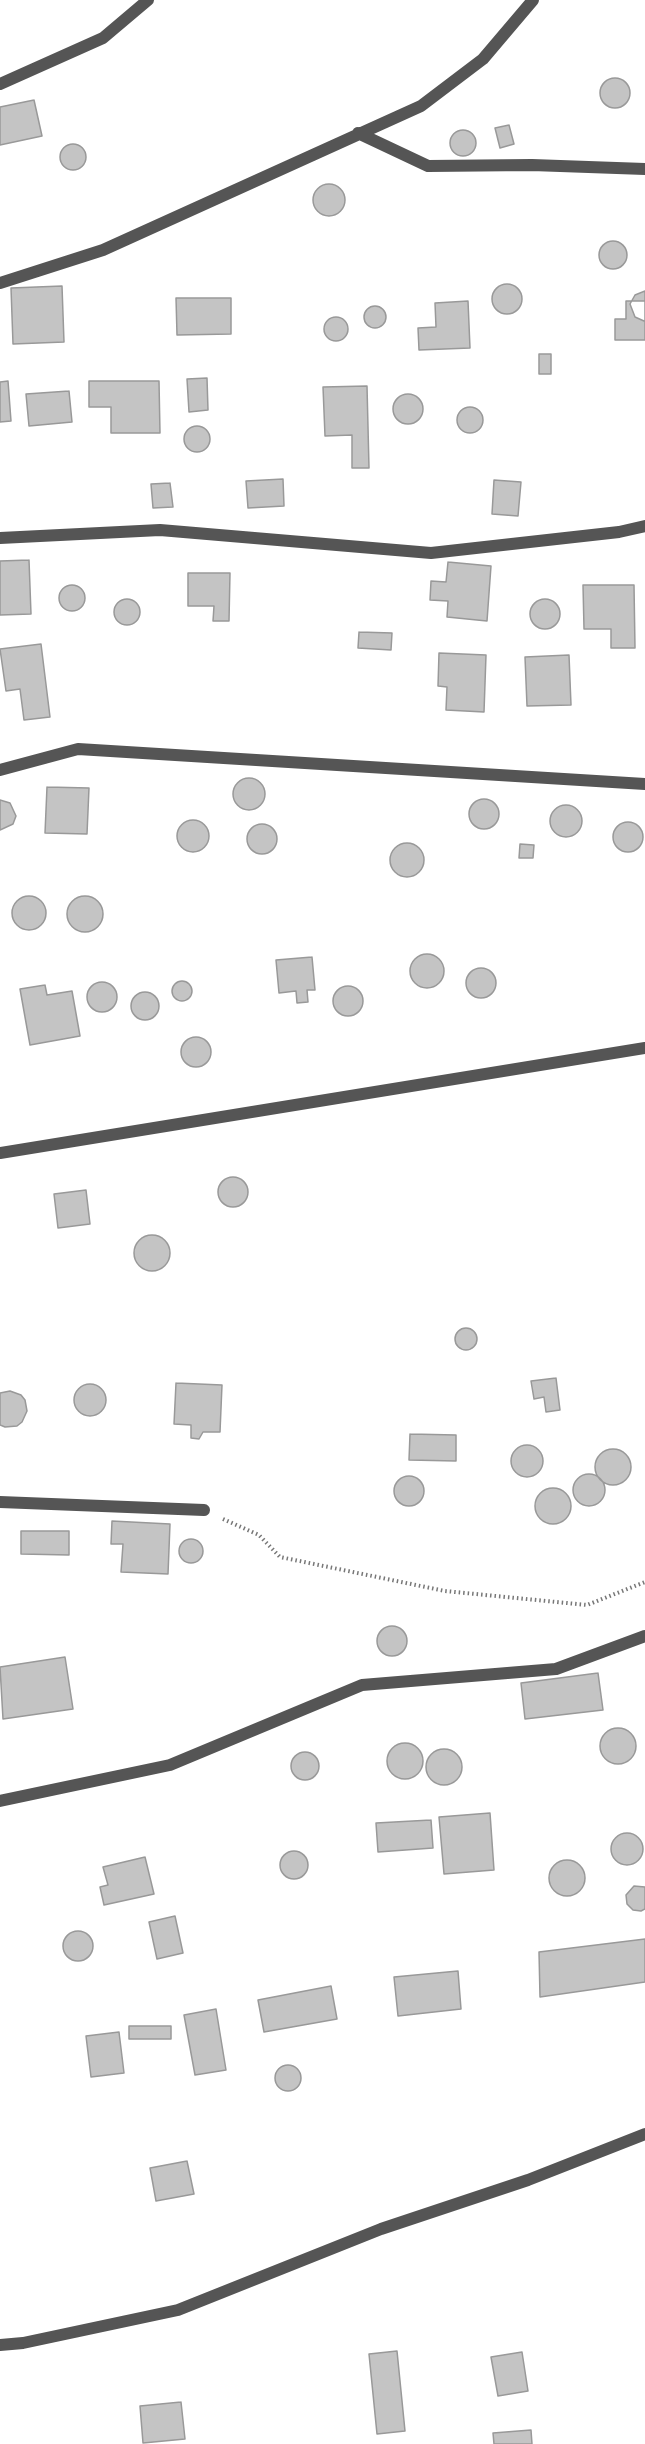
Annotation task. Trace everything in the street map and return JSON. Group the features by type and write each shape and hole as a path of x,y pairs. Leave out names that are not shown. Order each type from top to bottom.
{"street":[{"path":"0,84 103,38 148,0"},
{"path":"0,283 102,250 421,106 483,59 533,0"},
{"path":"358,133 428,166 532,165 645,169"},
{"path":"0,538 160,530 431,553 619,532 645,526"},
{"path":"0,770 78,749 645,784"},
{"path":"0,1153 645,1048"},
{"path":"0,1502 204,1510"},
{"path":"0,1801 170,1765 362,1685 556,1669 645,1636"},
{"path":"0,2346 178,2310 381,2229 528,2180 645,2134"}],"path":[{"path":"204,1510 259,1535 280,1557 445,1591 587,1605 645,1582"}],"building":[{"path":"615,78 626,82 630,93 626,104 615,108 604,104 600,93 604,82"},
{"path":"34,100 42,136 0,145 0,107"},
{"path":"509,125 514,144 500,148 495,128"},
{"path":"463,130 472,134 476,143 472,152 463,156 454,152 450,143 454,134"},
{"path":"73,144 82,148 86,157 82,166 73,170 64,166 60,157 64,148"},
{"path":"329,184 340,189 345,200 340,211 329,216 318,211 313,200 318,189"},
{"path":"613,241 623,245 627,255 623,265 613,269 603,265 599,255 603,245"},
{"path":"507,284 518,288 522,299 518,310 507,314 496,310 492,299 496,288"},
{"path":"62,286 64,342 13,344 11,288"},
{"path":"645,291 644,321 635,317 630,304 635,295"},
{"path":"176,298 231,298 231,334 177,335"},
{"path":"468,301 470,348 419,350 418,328 436,327 435,303"},
{"path":"626,301 645,301 645,340 615,340 615,319 626,319"},
{"path":"375,306 383,309 386,317 383,325 375,328 367,325 364,317 367,309"},
{"path":"336,317 341,318 347,324 347,334 341,340 336,341 331,340 325,334 324,329 325,324 331,318"},
{"path":"539,354 551,354 551,374 539,374"},
{"path":"207,378 208,410 189,412 187,379"},
{"path":"8,381 11,421 0,422 0,382"},
{"path":"89,381 159,381 160,433 111,433 111,407 89,407"},
{"path":"367,386 369,468 352,468 352,435 325,436 323,387"},
{"path":"69,391 72,422 29,426 26,394"},
{"path":"408,394 419,398 423,409 419,420 408,424 397,420 393,409 397,398"},
{"path":"470,407 479,411 483,420 479,429 470,433 461,429 457,420 461,411"},
{"path":"197,426 206,430 210,439 206,448 197,452 188,448 184,439 188,430"},
{"path":"283,479 284,506 248,508 246,481"},
{"path":"494,480 521,482 518,516 492,514"},
{"path":"170,483 173,507 153,508 151,484"},
{"path":"29,560 31,614 0,615 0,561"},
{"path":"448,562 491,566 487,621 447,617 448,601 430,600 431,581 446,582"},
{"path":"188,573 230,573 229,621 213,621 214,606 188,606"},
{"path":"72,585 81,589 85,598 81,607 72,611 63,607 59,598 63,589"},
{"path":"583,585 634,585 635,648 611,648 611,629 584,629"},
{"path":"127,599 136,603 140,612 136,621 127,625 118,621 114,612 118,603"},
{"path":"545,599 556,603 560,614 556,625 545,629 534,625 530,614 534,603"},
{"path":"359,632 392,633 391,650 358,648"},
{"path":"41,644 50,717 24,720 20,689 6,691 0,649"},
{"path":"439,653 486,655 484,712 446,710 447,687 438,686"},
{"path":"569,655 571,705 527,706 525,657"},
{"path":"249,778 260,783 265,794 260,805 249,810 238,805 233,794 238,783"},
{"path":"47,787 89,788 87,834 45,833"},
{"path":"484,799 490,800 498,808 498,820 490,828 484,829 478,828 470,820 469,814 470,808 478,800"},
{"path":"0,800 10,803 16,816 13,824 0,830"},
{"path":"566,805 578,809 582,821 578,833 566,837 554,833 550,821 554,809"},
{"path":"193,820 204,825 209,836 204,847 193,852 182,847 177,836 182,825"},
{"path":"628,822 639,826 643,837 639,848 628,852 617,848 613,837 617,826"},
{"path":"262,824 273,828 277,839 273,850 262,854 251,850 247,839 251,828"},
{"path":"407,843 419,848 424,860 419,872 407,877 395,872 390,860 395,848"},
{"path":"520,844 534,845 533,858 519,858"},
{"path":"29,896 41,901 46,913 41,925 29,930 17,925 12,913 17,901"},
{"path":"85,896 98,901 103,914 98,927 85,932 72,927 67,914 72,901"},
{"path":"427,954 439,959 444,971 439,983 427,988 415,983 410,971 415,959"},
{"path":"312,957 315,990 307,990 308,1002 297,1003 296,991 279,993 276,960"},
{"path":"481,968 491,973 496,983 491,993 481,998 471,993 466,983 471,973"},
{"path":"182,981 189,984 192,991 189,998 182,1001 175,998 172,991 175,984"},
{"path":"102,982 113,986 117,997 113,1008 102,1012 91,1008 87,997 91,986"},
{"path":"45,985 47,995 72,991 80,1036 30,1045 20,989"},
{"path":"348,986 359,990 363,1001 359,1012 348,1016 337,1012 333,1001 337,990"},
{"path":"145,992 155,996 159,1006 155,1016 145,1020 135,1016 131,1006 135,996"},
{"path":"196,1037 206,1042 211,1052 206,1062 196,1067 186,1062 181,1052 186,1042"},
{"path":"233,1177 239,1178 247,1186 247,1198 239,1206 233,1207 227,1206 219,1198 218,1192 219,1186 227,1178"},
{"path":"86,1190 90,1224 58,1228 54,1194"},
{"path":"152,1235 165,1240 170,1253 165,1266 152,1271 139,1266 134,1253 139,1240"},
{"path":"466,1328 474,1331 477,1339 474,1347 466,1350 458,1347 455,1339 458,1331"},
{"path":"556,1378 560,1410 546,1412 544,1397 534,1399 531,1381"},
{"path":"176,1383 222,1385 220,1432 203,1432 199,1439 191,1438 191,1425 174,1424"},
{"path":"90,1384 101,1389 106,1400 101,1411 90,1416 79,1411 74,1400 79,1389"},
{"path":"10,1391 21,1395 25,1400 27,1411 22,1422 17,1426 5,1427 0,1425 0,1393"},
{"path":"410,1434 456,1435 456,1461 409,1460"},
{"path":"527,1445 538,1450 543,1461 538,1472 527,1477 516,1472 511,1461 516,1450"},
{"path":"613,1449 626,1454 631,1467 626,1480 613,1485 600,1480 595,1467 600,1454"},
{"path":"589,1474 600,1479 605,1490 600,1501 589,1506 578,1501 573,1490 578,1479"},
{"path":"409,1476 420,1480 424,1491 420,1502 409,1506 398,1502 394,1491 398,1480"},
{"path":"553,1488 565,1494 571,1506 565,1518 553,1524 541,1518 535,1506 541,1494"},
{"path":"112,1521 170,1524 168,1574 121,1572 123,1544 111,1544"},
{"path":"21,1531 69,1531 69,1555 21,1554"},
{"path":"191,1539 200,1542 203,1551 200,1560 191,1563 182,1560 179,1551 182,1542"},
{"path":"392,1626 398,1627 406,1635 406,1647 398,1655 392,1656 386,1655 378,1647 377,1641 378,1635 386,1627"},
{"path":"65,1657 73,1709 3,1719 0,1667"},
{"path":"598,1673 603,1710 525,1719 521,1683"},
{"path":"618,1728 630,1734 636,1746 630,1758 618,1764 606,1758 600,1746 606,1734"},
{"path":"405,1743 418,1748 423,1761 418,1774 405,1779 392,1774 387,1761 392,1748"},
{"path":"444,1749 457,1754 462,1767 457,1780 444,1785 431,1780 426,1767 431,1754"},
{"path":"305,1752 315,1756 319,1766 315,1776 305,1780 295,1776 291,1766 295,1756"},
{"path":"490,1813 494,1870 444,1874 439,1817"},
{"path":"431,1820 433,1848 378,1852 376,1823"},
{"path":"627,1833 639,1837 643,1849 639,1861 627,1865 615,1861 611,1849 615,1837"},
{"path":"294,1851 304,1855 308,1865 304,1875 294,1879 284,1875 280,1865 284,1855"},
{"path":"145,1857 154,1894 104,1905 100,1887 108,1885 103,1867"},
{"path":"567,1860 580,1865 585,1878 580,1891 567,1896 554,1891 549,1878 554,1865"},
{"path":"634,1886 645,1887 645,1909 641,1911 633,1910 627,1904 626,1895"},
{"path":"175,1916 183,1953 157,1959 149,1922"},
{"path":"78,1931 84,1932 92,1940 92,1952 84,1960 78,1961 72,1960 64,1952 63,1946 64,1940 72,1932"},
{"path":"645,1939 645,1982 540,1997 539,1952"},
{"path":"458,1971 461,2009 398,2016 394,1977"},
{"path":"331,1986 337,2019 264,2032 258,2000"},
{"path":"216,2009 226,2070 195,2075 184,2015"},
{"path":"129,2026 171,2026 171,2039 129,2039"},
{"path":"119,2032 124,2073 91,2077 86,2036"},
{"path":"288,2065 297,2069 301,2078 297,2087 288,2091 279,2087 275,2078 279,2069"},
{"path":"187,2161 194,2194 156,2201 150,2168"},
{"path":"397,2351 405,2431 377,2434 369,2354"},
{"path":"522,2352 528,2391 498,2396 491,2357"},
{"path":"181,2402 185,2439 143,2443 140,2406"},
{"path":"531,2430 532,2444 494,2444 493,2433"}]}
